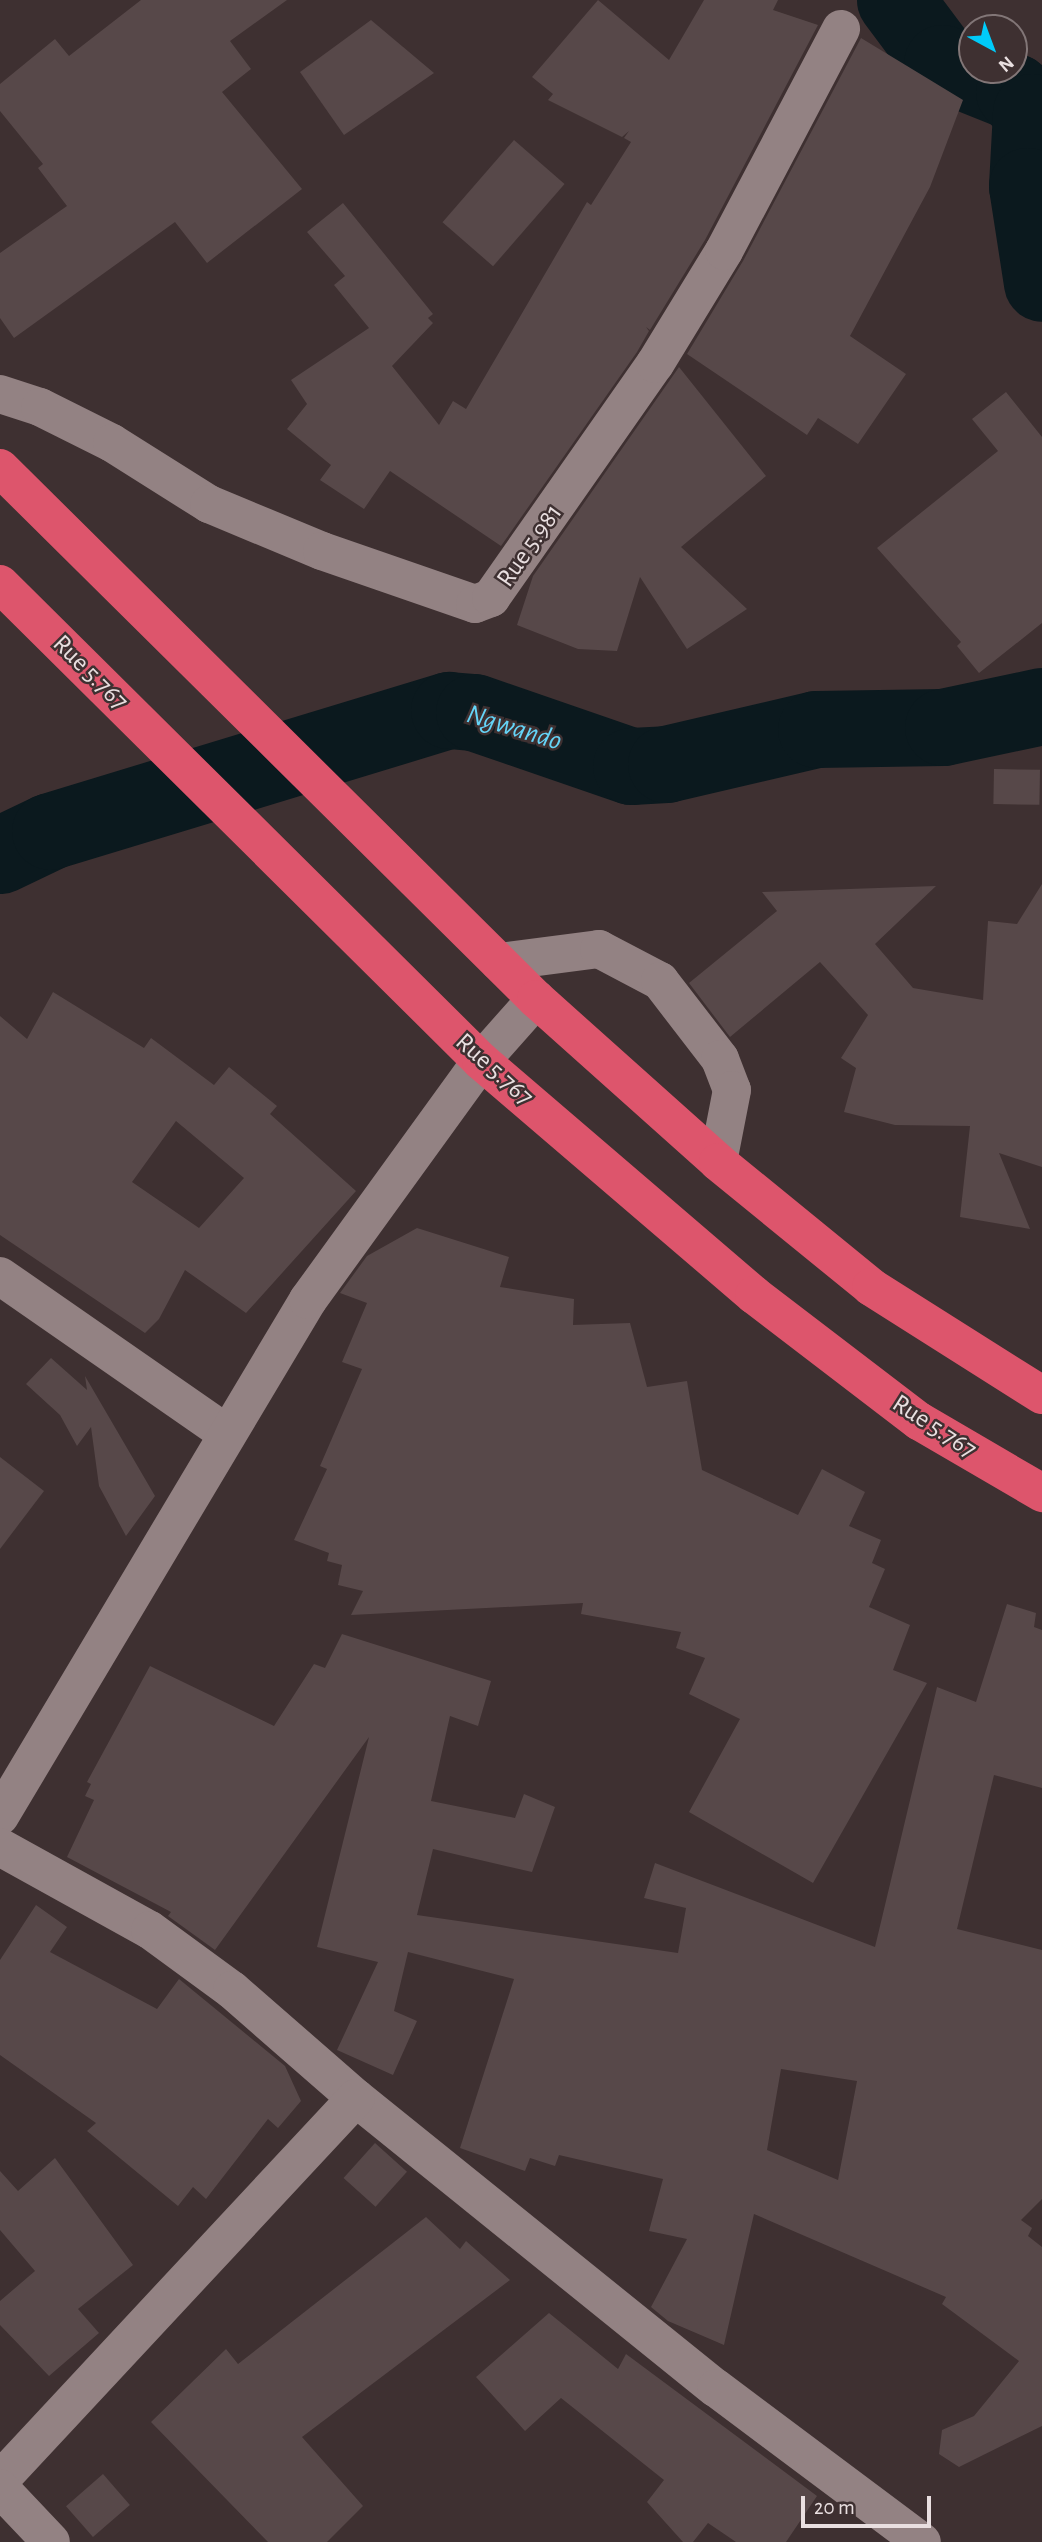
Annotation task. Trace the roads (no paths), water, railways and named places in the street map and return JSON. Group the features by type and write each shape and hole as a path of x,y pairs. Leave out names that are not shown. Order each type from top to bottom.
{"highway":[{"path":"0,468 159,631 394,857 536,999 718,1162 871,1287 1042,1395"},
{"name":"Rue 5.767","path":"0,584 334,912 481,1061 754,1295 919,1421 1042,1493"}],"street":[{"name":"Rue 5.981","path":"0,394 40,407 209,504 272,530 475,604 491,598 655,364 724,251 841,29"},
{"path":"499,962 599,949 660,981 720,1059 732,1090 718,1162"},
{"path":"0,1816 226,1433 308,1300 481,1061 536,999"},
{"path":"0,1276 226,1433"},
{"path":"0,1847 150,1930 232,1990 356,2098 716,2388 922,2542"},
{"path":"0,2480 356,2098"},
{"path":"0,2488 51,2542"}],"waterway":[{"path":"895,0 942,63 1014,92 1031,112 1027,186 1042,283"},
{"name":"Ngwando","path":"0,855 50,831 449,710 474,712 631,766 666,764 816,729 943,727 1042,706"}]}
